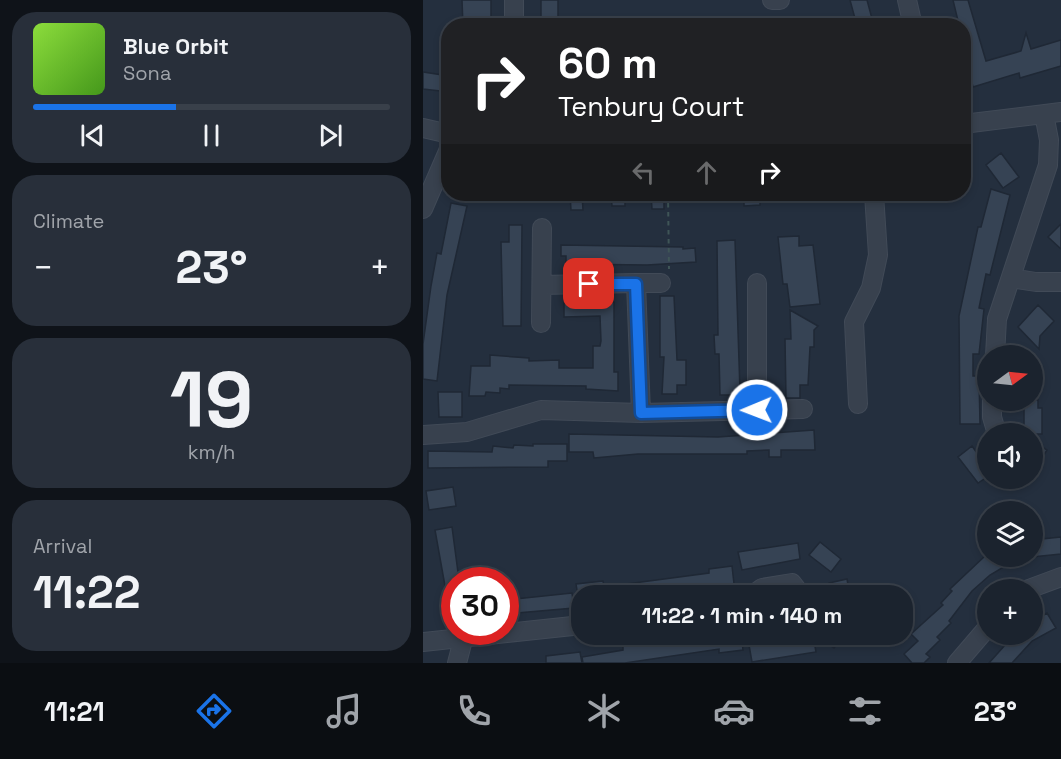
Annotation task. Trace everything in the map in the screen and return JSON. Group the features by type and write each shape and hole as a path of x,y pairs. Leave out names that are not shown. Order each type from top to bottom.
{"street":[{"path":"514,0 514,18"},
{"path":"772,0 780,0"},
{"path":"906,0 911,18"},
{"path":"971,123 1053,113 1048,165 997,320 996,345"},
{"path":"423,128 441,132"},
{"path":"423,209 441,167"},
{"path":"858,404 854,322 871,288 878,255 875,201"},
{"path":"541,323 542,228"},
{"path":"1011,278 1036,282 1061,282"},
{"path":"542,285 661,283"},
{"path":"636,284 641,413"},
{"path":"757,284 757,410"},
{"path":"423,435 467,432 541,410 641,413 803,409"},
{"path":"1043,584 1061,577"},
{"path":"519,633 571,627"},
{"path":"423,640 441,640"},
{"path":"957,663 977,640"},
{"path":"457,663 462,645"}],"path":[{"path":"661,283 669,283 667,201"}],"building":[{"path":"462,0 491,0 491,18 463,18"},
{"path":"541,0 558,0 558,18 541,18"},
{"path":"850,0 867,0 872,18 855,18"},
{"path":"953,0 968,0 986,61 1021,51 1026,33 1031,49 1061,40 1061,66 1020,78 1019,73 973,87 971,18 957,18"},
{"path":"423,72 441,75 441,91 423,89"},
{"path":"1001,153 1019,177 1003,188 986,165"},
{"path":"991,189 1010,195 990,275 986,274 979,308 984,309 980,345 977,345 977,354 973,354 973,376 977,376 977,411 980,411 980,423 960,424 959,316 978,227 981,227"},
{"path":"570,201 582,201 583,210 571,210"},
{"path":"612,201 625,201 625,206 612,206"},
{"path":"651,201 664,201 664,209 652,209"},
{"path":"744,201 760,201 760,205 744,206"},
{"path":"451,203 467,206 447,295 437,381 423,379 423,344 437,253 441,254"},
{"path":"1061,224 1061,249 1048,237"},
{"path":"509,225 522,225 521,326 503,326 501,242 509,242"},
{"path":"799,236 799,246 813,245 820,304 790,307 787,284 783,284 778,237"},
{"path":"735,240 740,391 733,391 733,395 720,395 719,354 715,354 714,335 718,335 717,241"},
{"path":"561,245 695,248 696,262 647,265 566,264 566,256 561,256"},
{"path":"660,296 674,296 677,360 686,360 686,385 677,385 677,394 662,394 664,357 660,357"},
{"path":"614,302 614,372 618,372 618,391 586,389 586,386 509,385 509,389 500,388 500,393 486,392 485,396 469,396 471,366 490,366 490,355 529,358 529,361 559,360 559,368 593,368 593,346 600,346 601,341 600,316 564,317 564,303"},
{"path":"1038,305 1054,321 1040,336 1039,345 1035,345 1018,327"},
{"path":"790,310 818,326 814,330 814,347 810,347 808,385 800,385 800,398 786,398 785,339 791,339"},
{"path":"438,392 462,392 462,417 439,417"},
{"path":"1024,411 1042,411 1042,423 1024,423"},
{"path":"814,430 815,450 781,450 781,457 769,457 769,450 747,451 747,454 638,454 594,458 593,452 569,452 569,434 718,437"},
{"path":"533,444 567,444 567,461 548,461 548,467 428,468 428,451 492,452 493,446 513,448 514,445 533,446"},
{"path":"972,446 977,453 977,482 958,457"},
{"path":"453,487 456,506 429,510 426,491"},
{"path":"452,527 457,567 442,567 435,530"},
{"path":"1061,537 1061,554 1043,556 1043,539"},
{"path":"820,542 841,559 831,572 809,555"},
{"path":"798,543 800,559 742,570 738,552"},
{"path":"977,564 977,567 1003,567 986,579 977,579 977,587 949,621 951,623 937,637 940,640 926,654 930,657 924,663 912,663 904,654 918,641 913,636 913,632 943,605 941,603 952,591 950,589"},
{"path":"732,566 734,584 619,585 709,573 709,569"},
{"path":"847,579 848,585 829,585 829,583"},
{"path":"603,581 604,585 576,584"},
{"path":"571,593 571,608 519,613 519,599"},
{"path":"1047,613 1056,628 1043,635 1043,615"},
{"path":"623,645 742,645 743,650 719,653 719,649 625,663 583,663 582,657 623,650"},
{"path":"749,645 815,645 816,652 752,662"},
{"path":"1005,645 1028,645 1012,663 989,663"},
{"path":"580,652 582,663 546,663 546,656"}],"route":[{"path":"589,284 636,284 641,413 757,410"}]}
